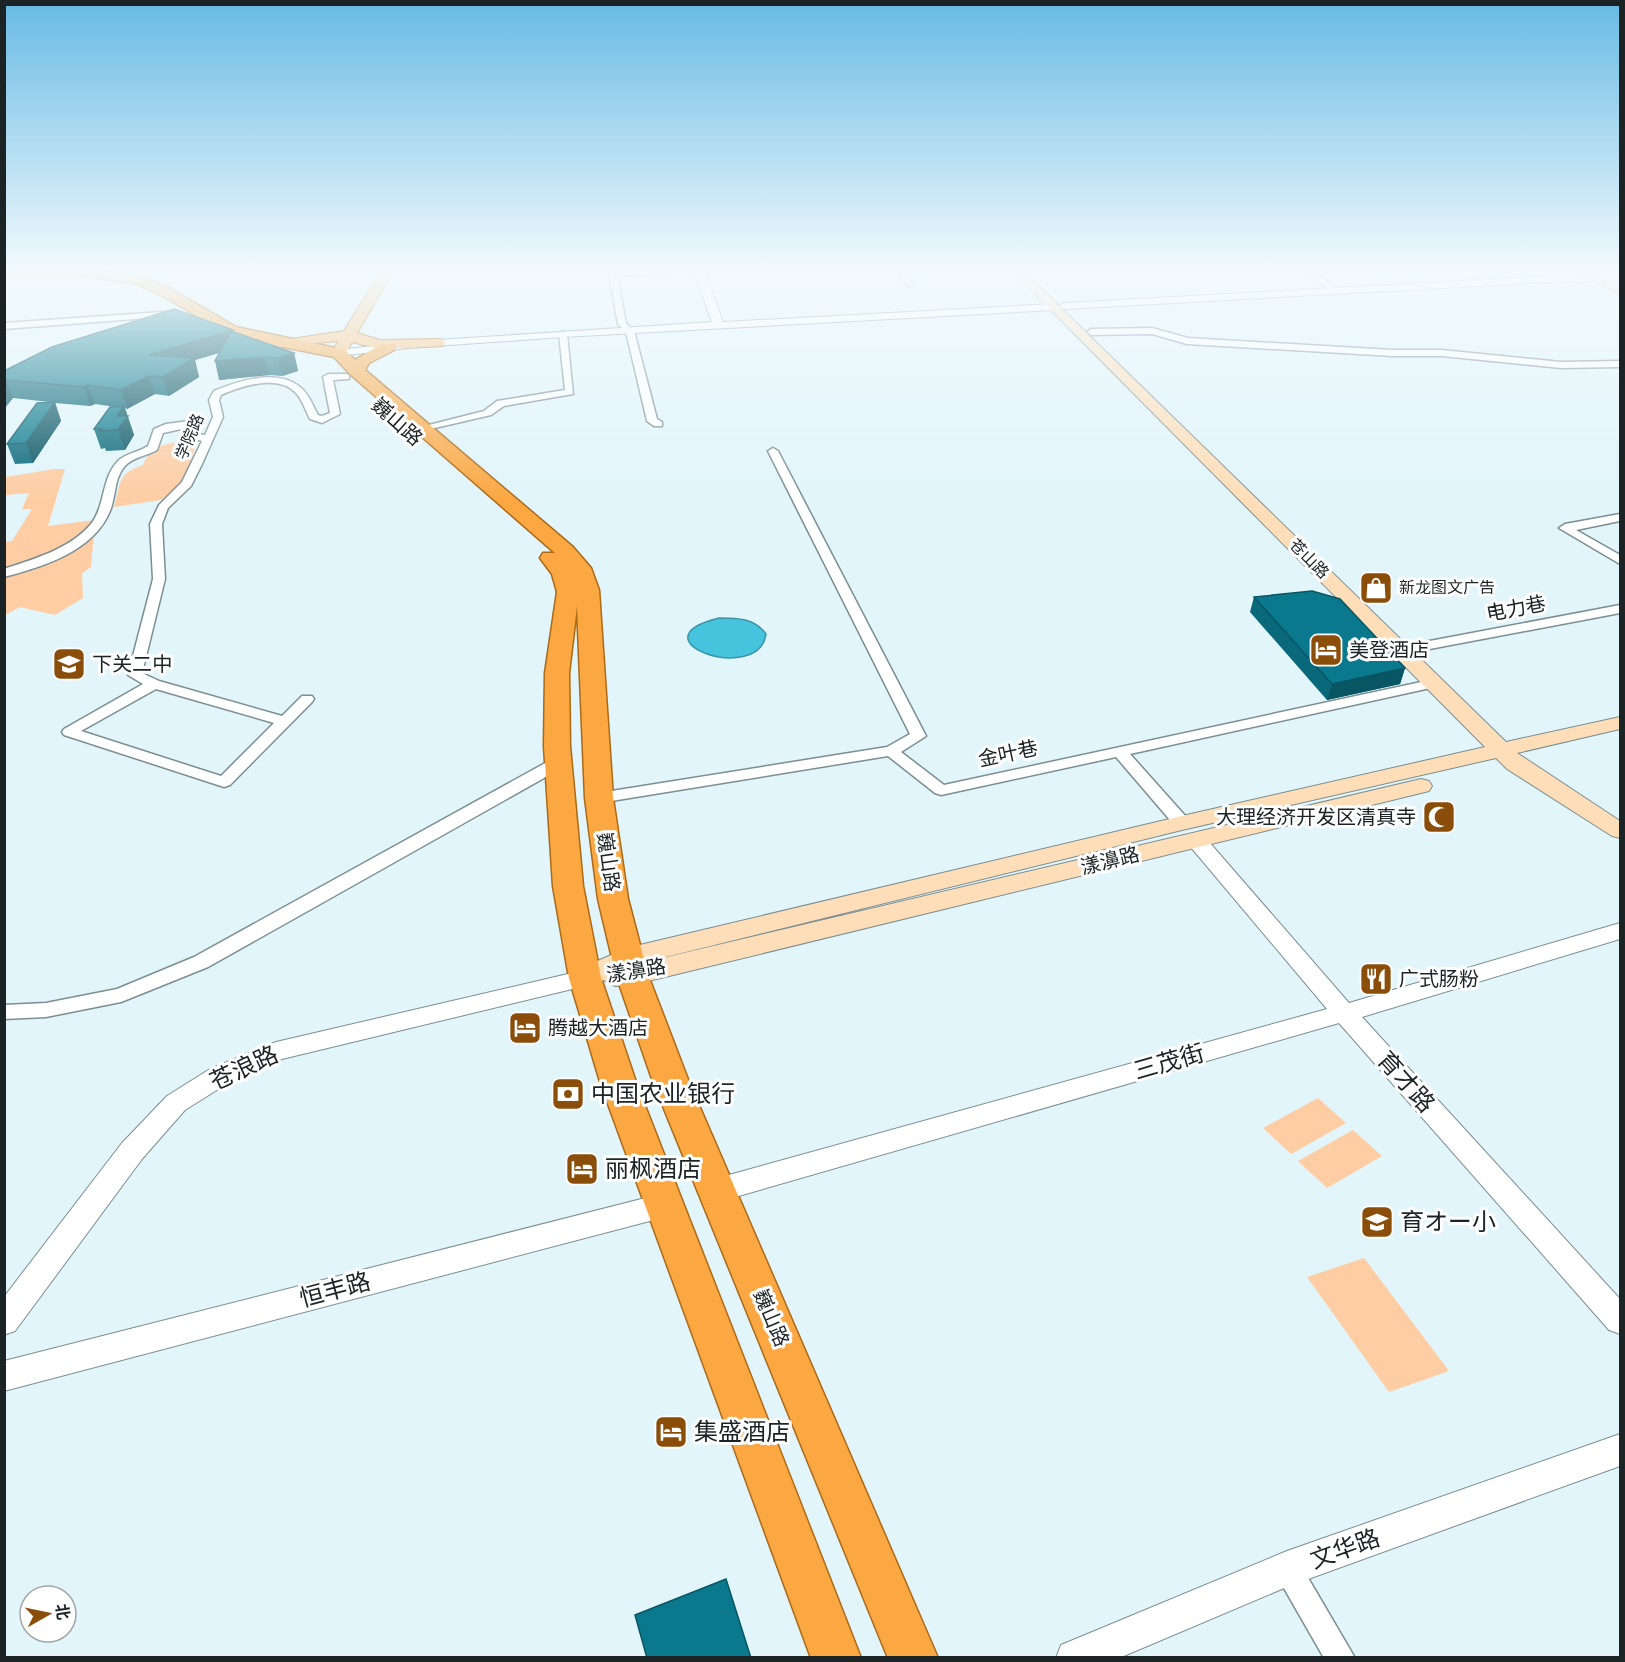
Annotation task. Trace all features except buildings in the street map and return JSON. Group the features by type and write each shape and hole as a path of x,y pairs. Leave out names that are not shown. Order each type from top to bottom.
{"highway":[{"path":"258,346 359,363 388,346"},
{"name":"巍山路","path":"340,359 422,428 568,566 567,584 579,610 591,692 599,798 613,899 629,966 659,1051 913,1658"},
{"name":"巍山路","path":"340,359 568,566"},
{"name":"巍山路","path":"579,610 557,673 558,761 568,886 585,978 612,1064 836,1658"}],"main road":[{"path":"289,346 340,359"},
{"path":"340,359 345,346"},
{"path":"340,359 347,346"},
{"path":"340,359 354,346"},
{"name":"苍山路","path":"1098,346 1435,683 1519,755 1620,831"},
{"name":"苍山路","path":"1105,346 1419,647 1519,755 1620,812"},
{"name":"漾濞路","path":"1519,755 1620,723"},
{"name":"漾濞路","path":"585,978 1519,755 1620,739"}],"street":[{"path":"340,359 395,346"},
{"path":"422,428 487,413 501,404 570,392 564,346"},
{"path":"634,346 652,421 658,424"},
{"path":"1268,346 1392,353 1443,353 1560,364 1620,364"},
{"name":"学院路","path":"154,684 135,675 159,579 156,524 163,507 187,484 208,439 218,417 214,400 217,393 242,386 284,381 300,391 314,417 322,420 333,417 340,359"},
{"path":"4,573 55,556 82,537 104,513 117,467 123,461 144,454 153,448 158,431 189,424 195,436 208,439"},
{"path":"599,798 891,750 918,736 773,451"},
{"path":"1620,518 1565,528 1620,560"},
{"name":"电力巷","path":"1419,647 1620,609"},
{"name":"金叶巷","path":"891,750 941,790 1435,683"},
{"path":"286,722 154,684 69,732 224,782 286,722 307,699"},
{"name":"育才路","path":"1119,751 1344,1013 1620,1320"},
{"path":"4,1012 46,1010 121,995 201,962 538,775 558,761"},
{"name":"三茂街","path":"717,1190 1344,1013 1620,931"},
{"name":"苍浪路","path":"4,1321 132,1151 176,1103 219,1076 276,1051 585,978"},
{"name":"恒丰路","path":"4,1376 665,1205"},
{"name":"文华路","path":"1074,1658 1287,1569 1620,1450"},
{"path":"1287,1569 1341,1658"}],"shaded area":[{"path":"197,442 185,479 161,500 114,507 121,480 128,472 143,465 152,451 165,444"},
{"path":"65,469 48,526 95,520 91,567 82,573 83,598 55,615 20,607 5,615 5,542 12,541 32,509 22,509 29,493 5,495 5,477"},
{"path":"1318,1098 1346,1123 1291,1154 1263,1128"},
{"path":"1353,1130 1382,1156 1327,1188 1298,1161"},
{"path":"1364,1258 1449,1371 1389,1392 1307,1277"}],"water":[{"path":"719,618 745,620 757,625 766,634 758,649 743,657 725,658 707,654 693,646 688,637 695,627"}],"place":[{"name":"新龙图文广告","path":"1376,588"},
{"name":"美登酒店","path":"1326,650"},
{"name":"下关二中","path":"69,664"},
{"name":"大理经济开发区清真寺","path":"1439,817"},
{"name":"广式肠粉","path":"1376,979"},
{"name":"腾越大酒店","path":"525,1028"},
{"name":"中国农业银行","path":"568,1094"},
{"name":"丽枫酒店","path":"582,1169"},
{"name":"育オー小","path":"1377,1222"},
{"name":"集盛酒店","path":"671,1432"}]}
